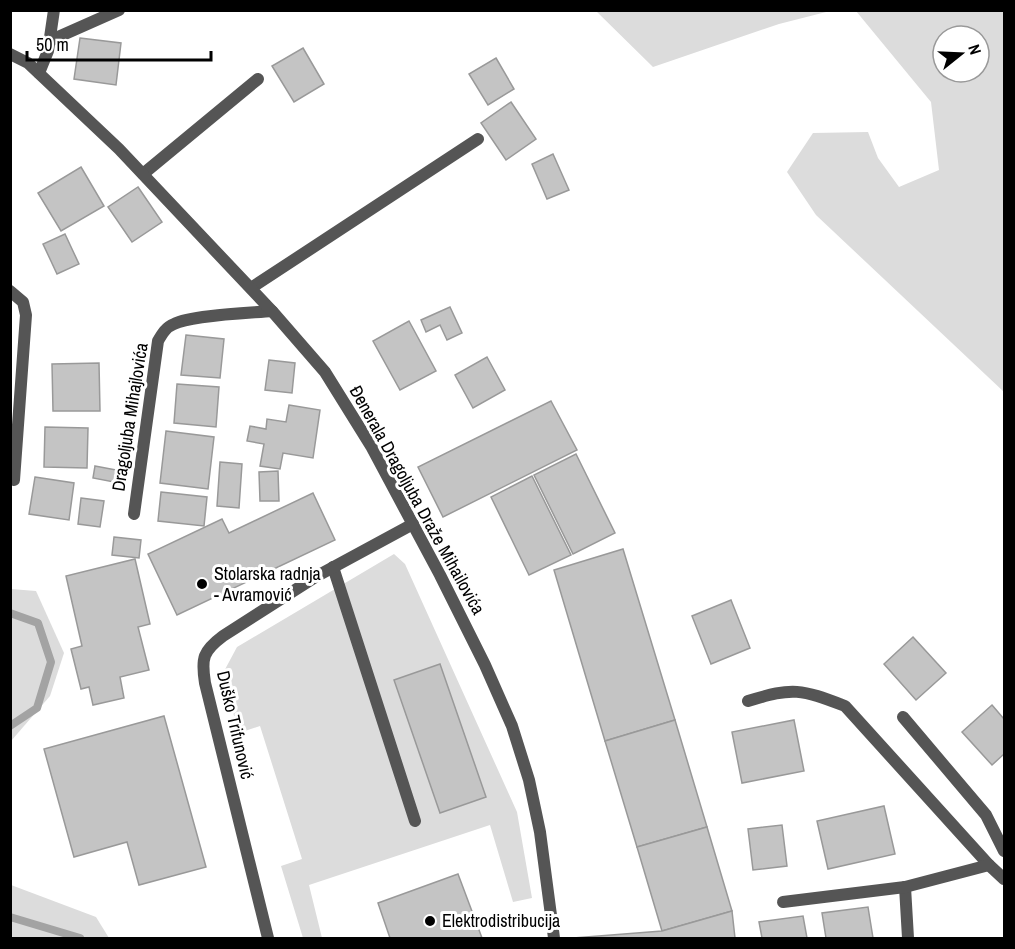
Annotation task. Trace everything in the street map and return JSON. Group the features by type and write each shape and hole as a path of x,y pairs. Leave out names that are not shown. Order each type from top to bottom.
{"street":[{"path":"39,73 48,51 54,10"},
{"path":"49,41 119,10"},
{"name":"Đenerala Dragoljuba Draže Mihailovića","path":"10,54 28,63 143,174 273,310 325,372 371,446 485,664 512,726 529,780 540,832 554,939"},
{"path":"143,174 258,79"},
{"path":"251,288 478,139"},
{"path":"10,291 23,302 26,315 14,480"},
{"name":"Dragoljuba Mihajlovića","path":"134,514 158,341 162,334 167,328 181,321 273,310"},
{"name":"Duško Trifunović","path":"268,939 206,683 204,656 212,644 223,636 333,567 413,524"},
{"path":"333,567 415,821"},
{"path":"748,701 776,692 795,690 845,705 989,865 1005,879"},
{"path":"903,717 986,815 1005,851"},
{"path":"783,902 905,887 989,865"},
{"path":"905,887 908,939"}],"shaded area":[{"path":"596,11 830,11 779,24 653,67"},
{"path":"856,11 1004,11 1004,392 816,215 787,172 813,133 868,132 878,158 899,187 939,170 931,102"},
{"path":"394,554 405,564 517,812 532,898 513,902 490,825 309,885 322,938 303,938 281,866 302,859 260,726 239,733 222,675 237,647"},
{"path":"11,589 36,591 64,653 50,696 11,741"},
{"path":"11,885 96,917 109,938 11,938"}],"building":[{"path":"80,38 121,43 116,85 74,79"},
{"path":"303,48 324,84 294,102 272,66"},
{"path":"496,58 514,89 488,105 469,74"},
{"path":"511,102 536,139 506,160 481,123"},
{"path":"553,154 569,190 547,199 532,164"},
{"path":"81,167 104,206 61,231 38,193"},
{"path":"138,187 162,222 132,242 108,207"},
{"path":"65,234 79,264 57,274 43,244"},
{"path":"450,307 462,333 447,340 440,325 426,332 421,320"},
{"path":"409,321 436,371 400,390 373,341"},
{"path":"186,335 224,339 220,378 181,375"},
{"path":"487,357 505,390 473,408 455,375"},
{"path":"269,360 295,363 292,393 265,390"},
{"path":"99,363 100,411 53,411 52,364"},
{"path":"177,384 219,387 216,427 174,423"},
{"path":"551,401 577,450 443,517 418,467"},
{"path":"289,405 320,410 313,458 283,453 280,469 260,466 264,444 247,441 250,426 266,429 267,419 286,422"},
{"path":"45,427 88,428 87,468 44,467"},
{"path":"166,431 214,437 208,489 160,483"},
{"path":"576,454 615,533 573,554 534,475"},
{"path":"220,462 242,464 239,508 217,506"},
{"path":"95,466 127,472 124,484 93,478"},
{"path":"278,471 279,501 260,501 259,472"},
{"path":"532,476 571,555 529,575 491,497"},
{"path":"35,477 74,483 69,520 29,514"},
{"path":"161,492 207,497 204,526 158,521"},
{"name":"Stolarska radnja - Avramović","path":"313,493 335,540 177,615 148,554 222,519 229,533"},
{"path":"81,498 104,501 100,527 78,524"},
{"path":"114,537 141,540 139,558 112,555"},
{"path":"623,549 675,720 605,741 554,570"},
{"path":"135,559 150,624 138,627 149,670 120,677 124,698 93,705 89,687 81,689 71,649 82,646 66,576"},
{"path":"731,600 750,648 711,664 692,616"},
{"path":"913,637 946,673 916,700 884,664"},
{"path":"440,664 486,797 440,813 394,680"},
{"path":"992,705 1004,719 1004,754 992,765 962,732"},
{"path":"164,716 206,867 139,885 127,842 74,857 44,749"},
{"path":"675,720 707,827 637,847 605,741"},
{"path":"794,720 804,771 742,783 732,732"},
{"path":"884,806 895,854 828,869 817,821"},
{"path":"782,825 787,866 753,870 748,829"},
{"path":"707,827 732,911 662,931 637,847"},
{"name":"Elektrodistribucija","path":"458,874 482,938 390,938 378,903"},
{"path":"868,907 873,938 826,938 822,913"},
{"path":"732,911 735,938 573,938 662,931"},
{"path":"803,916 807,938 762,938 759,922"}],"waterway":[{"path":"10,613 38,623 51,662 37,708 10,726"},
{"path":"10,917 80,938"}],"place":[{"name":"Stolarska radnja - Avramović","path":"202,584"},
{"name":"Elektrodistribucija","path":"430,921"}]}
